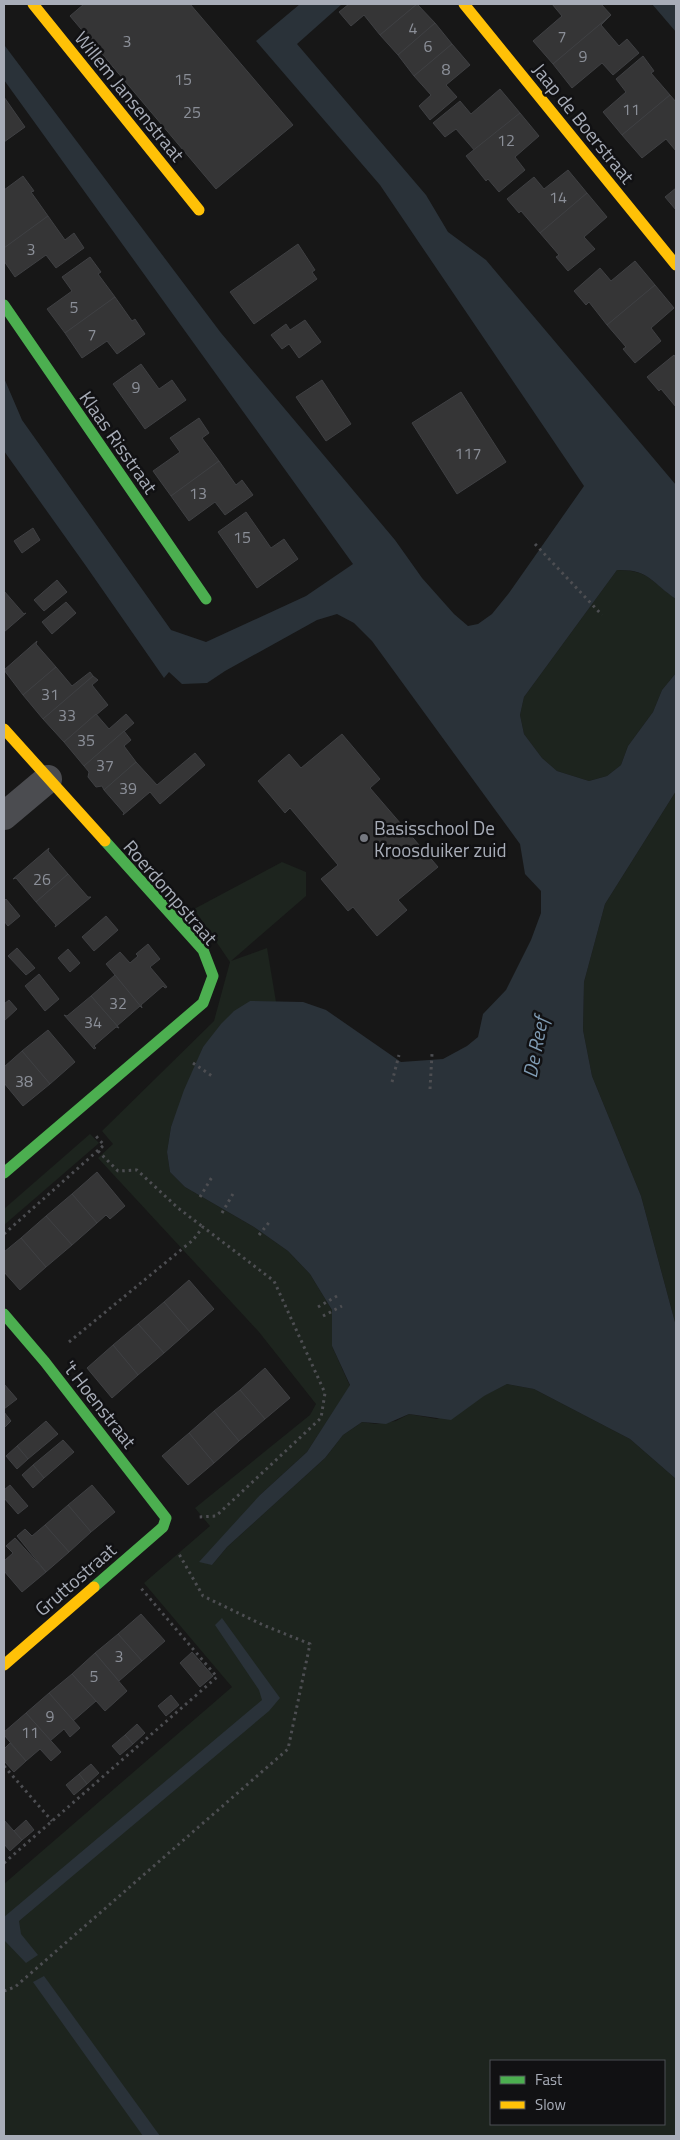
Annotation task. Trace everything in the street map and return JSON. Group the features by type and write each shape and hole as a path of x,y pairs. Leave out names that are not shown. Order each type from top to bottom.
{"street":[{"name":"Willem Jansenstraat","path":"34,4 199,210"},
{"name":"Jaap de Boerstraat","path":"464,4 676,265"},
{"name":"Klaas Risstraat","path":"4,305 206,599"},
{"name":"Roerdompstraat","path":"4,729 203,950 213,976 203,1003 4,1173"},
{"path":"4,816 48,779"},
{"name":"'t Hoenstraat","path":"4,1314 45,1362 165,1522"},
{"name":"Gruttostraat","path":"4,1664 123,1562 165,1522"}],"path":[{"path":"535,544 602,615"},
{"path":"430,1089 432,1054"},
{"path":"392,1082 399,1055"},
{"path":"193,1063 212,1076"},
{"path":"4,1234 104,1145 75,1113"},
{"path":"4,1991 15,1987 288,1749 310,1644 263,1625 203,1596 165,1522 216,1516 321,1418 325,1393 274,1281 178,1208 137,1170 118,1171 98,1151"},
{"path":"200,1197 212,1177"},
{"path":"222,1212 234,1192"},
{"path":"259,1235 271,1220"},
{"path":"45,1362 193,1240 203,1227"},
{"path":"318,1306 337,1296"},
{"path":"323,1316 342,1306"},
{"path":"4,1863 217,1677 140,1586 123,1562"},
{"path":"4,1766 52,1822"}],"shaded area":[{"path":"617,570 637,572 644,575 676,599 676,673 662,690 653,712 628,746 621,765 607,776 589,781 557,771 542,758 524,734 520,715 524,697"},
{"path":"676,791 676,1326 641,1196 592,1076 583,1030 584,982 605,904"},
{"path":"282,862 306,872 306,896 231,961 267,948 276,1002 250,1001 203,1047 171,1127 167,1152 170,1172 185,1187 254,1227 288,1251 310,1274 332,1310 332,1346 350,1386 307,1452 260,1495 212,1565 227,1547 325,1458 343,1435 362,1422 376,1424 396,1421 409,1414 437,1419 507,1384 534,1389 630,1439 676,1479 676,2136 4,2136 4,1884 232,1687 144,1583 210,1526 195,1508 310,1415 316,1404 259,1332 98,1158 113,1144 102,1131 214,1021 230,962 194,909"},
{"path":"90,1134 99,1143 4,1225 4,1209"}],"water":[{"name":"De Reef","path":"300,4 342,4 297,44 426,195 448,232 486,260 676,485 676,599 650,578 628,570 617,570 524,697 520,715 524,734 542,758 557,771 589,781 607,776 621,765 628,746 653,712 662,690 676,673 676,791 605,904 584,982 583,1030 592,1076 641,1196 676,1326 676,1479 630,1439 534,1389 507,1384 484,1396 451,1420 409,1414 386,1424 362,1422 343,1435 325,1458 227,1547 212,1565 199,1562 260,1495 307,1452 350,1385 332,1346 332,1310 310,1274 288,1251 254,1227 185,1187 170,1172 167,1152 171,1127 184,1090 203,1047 234,1011 250,1001 303,1002 326,1010 401,1062 443,1059 467,1046 478,1037 483,1014 506,990 531,940 541,913 541,891 525,874 520,844 372,641 354,623 337,614 317,620 207,683 182,684 169,672 164,678 4,451 4,378 22,420 171,630 206,642 306,596 353,564 4,80 4,47 221,333 395,540 422,578 454,614 468,626 478,624 492,614 509,593 584,486 380,185 256,41"},
{"path":"652,4 676,4 676,32"},
{"path":"222,1618 280,1698 269,1711 19,1921 21,1934 38,1955 26,1963 4,1940 4,1917 262,1700 259,1690 215,1625"},
{"path":"44,1976 160,2136 143,2136 33,1982"}],"building":[{"path":"84,4 190,4 293,125 216,189 70,16"},
{"path":"349,4 417,4 380,35 364,15 351,26 339,12"},
{"path":"417,4 435,23 398,55 380,35"},
{"path":"552,4 601,4 611,15 553,64 533,41 562,16"},
{"path":"611,15 601,25 619,46 627,39 639,53 613,75 602,63 572,88 553,64"},
{"path":"435,23 452,44 414,76 398,55"},
{"path":"452,44 470,65 446,85 457,97 430,120 419,106 431,95 414,76"},
{"path":"643,56 654,71 651,73 670,95 622,135 603,112 626,92 616,79"},
{"path":"500,89 520,113 475,151 456,129 445,137 433,123 460,101 471,114"},
{"path":"670,95 676,102 676,151 666,139 642,158 622,135"},
{"path":"4,97 25,127 4,142"},
{"path":"520,113 539,136 515,157 525,170 499,192 488,179 486,181 466,156"},
{"path":"568,170 587,193 540,233 521,211 519,213 507,199 534,177 544,189"},
{"path":"23,176 34,191 31,192 48,216 4,248 4,190"},
{"path":"676,188 676,210 665,197"},
{"path":"587,193 607,217 584,237 595,249 568,271 556,257 559,255 540,233"},
{"path":"48,216 65,240 74,233 84,248 56,268 46,255 15,277 4,261 4,248"},
{"path":"298,244 315,270 312,272 317,279 254,324 230,292"},
{"path":"90,257 101,272 98,274 115,297 65,333 47,309 72,291 62,277"},
{"path":"635,261 655,285 607,325 589,302 586,305 574,291 600,268 611,281"},
{"path":"655,285 674,308 651,328 661,341 635,363 623,349 626,347 607,325"},
{"path":"115,297 132,321 135,319 145,334 117,354 107,341 82,358 65,333"},
{"path":"305,320 321,342 299,358 289,344 282,349 271,335 286,324 290,330"},
{"path":"674,355 676,358 676,407 661,389 659,391 647,377"},
{"path":"141,364 159,389 172,380 186,400 145,429 113,384"},
{"path":"322,380 351,424 326,441 296,397"},
{"path":"461,392 506,462 457,494 412,423"},
{"path":"199,418 209,433 202,438 219,461 171,496 153,471 180,452 170,438"},
{"path":"219,461 236,485 242,480 253,495 225,515 215,502 189,521 171,496"},
{"path":"246,512 271,548 284,539 298,559 257,588 218,532"},
{"path":"33,528 40,540 22,553 14,541"},
{"path":"57,580 67,592 44,611 34,600"},
{"path":"4,591 24,614 26,613 4,632"},
{"path":"66,602 76,613 52,634 42,622"},
{"path":"37,641 36,644 56,667 23,695 4,670"},
{"path":"56,667 72,686 90,672 93,676 43,719 23,695"},
{"path":"93,676 98,680 92,685 108,705 64,742 43,719"},
{"path":"96,714 109,729 126,714 134,723 84,766 64,742"},
{"path":"124,731 131,740 124,746 136,762 104,790 102,786 96,787 88,777 89,772 84,766"},
{"name":"Basisschool De Kroosduiker zuid","path":"342,734 380,779 370,788 438,867 398,900 407,910 377,936 353,907 348,911 321,879 338,865 290,808 285,813 258,781 289,754 301,768"},
{"path":"195,753 205,765 160,804 150,792 123,815 124,813 104,790 136,762 157,785"},
{"path":"49,848 48,851 68,874 36,902 16,878 13,879"},
{"path":"68,874 88,897 91,897 55,927 56,925 36,902"},
{"path":"6,899 20,916 8,926 4,921 4,901"},
{"path":"106,916 118,930 94,951 82,937"},
{"path":"148,944 160,959 150,967 167,987 163,986 141,1005 142,1008 106,964 120,952 130,963 138,956 136,954"},
{"path":"17,948 35,968 26,975 8,956"},
{"path":"68,949 80,963 70,972 58,958"},
{"path":"39,974 59,999 45,1011 25,986"},
{"path":"115,975 142,1008 140,1006 117,1026 91,996"},
{"path":"91,996 119,1028 116,1027 94,1046 96,1048 94,1049 64,1015 67,1016"},
{"path":"9,1000 17,1009 4,1021 4,1004"},
{"path":"48,1030 75,1062 50,1084 22,1051"},
{"path":"22,1051 50,1084 23,1106 4,1083 4,1067"},
{"path":"97,1172 125,1206 110,1219 106,1215 97,1223 72,1194"},
{"path":"72,1194 97,1223 72,1245 46,1216"},
{"path":"46,1216 72,1245 46,1267 21,1238"},
{"path":"21,1238 46,1267 20,1290 4,1272 4,1252"},
{"path":"189,1280 214,1309 189,1331 164,1302"},
{"path":"164,1302 189,1331 164,1353 138,1324"},
{"path":"138,1324 164,1353 138,1375 113,1345"},
{"path":"113,1345 138,1375 112,1398 87,1368"},
{"path":"265,1368 290,1398 265,1419 240,1390"},
{"path":"4,1384 17,1399 4,1409"},
{"path":"240,1390 265,1419 239,1441 214,1411"},
{"path":"214,1411 239,1441 214,1463 189,1433"},
{"path":"4,1412 11,1421 4,1428"},
{"path":"46,1421 58,1434 28,1459 17,1446"},
{"path":"189,1433 214,1463 188,1485 162,1456"},
{"path":"63,1440 74,1452 44,1478 33,1465"},
{"path":"17,1446 28,1459 17,1469 6,1456"},
{"path":"33,1465 44,1478 33,1488 22,1475"},
{"path":"10,1485 28,1506 18,1514 4,1498 4,1490"},
{"path":"92,1485 115,1512 91,1532 68,1505"},
{"path":"68,1505 91,1532 69,1552 45,1525"},
{"path":"45,1525 69,1552 46,1572 17,1536 25,1529 32,1536"},
{"path":"15,1538 46,1572 22,1592 4,1571 4,1561 13,1553 6,1546"},
{"path":"141,1614 165,1641 142,1661 118,1634"},
{"path":"118,1634 142,1661 119,1681 95,1653"},
{"path":"192,1652 213,1676 200,1687 180,1663"},
{"path":"95,1653 127,1691 105,1711 72,1674"},
{"path":"72,1674 96,1701 73,1721 49,1693"},
{"path":"49,1693 80,1728 70,1737 64,1729 50,1741 26,1713"},
{"path":"171,1695 179,1705 166,1716 158,1706"},
{"path":"26,1713 61,1752 51,1761 40,1749 26,1761 4,1735 4,1732"},
{"path":"137,1724 145,1733 133,1744 125,1735"},
{"path":"125,1735 133,1744 120,1755 112,1746"},
{"path":"10,1743 26,1761 14,1772 4,1761 4,1749"},
{"path":"91,1764 99,1773 87,1784 79,1774"},
{"path":"79,1774 87,1784 74,1795 66,1785"},
{"path":"4,1820 22,1840 10,1851 4,1844"},
{"path":"26,1820 34,1830 22,1840 14,1831"}],"traffic: fast":[{"path":"4,305 206,599"},
{"path":"4,1173 203,1003 213,976 203,950 105,841"},
{"path":"4,1314 45,1362 166,1518 163,1527 94,1587"}],"traffic: slow":[{"path":"33,4 199,210"},
{"path":"464,4 676,265"},
{"path":"4,729 105,841"},
{"path":"4,1665 94,1587"}],"place":[{"name":"Basisschool De Kroosduiker zuid","path":"364,838"}]}
